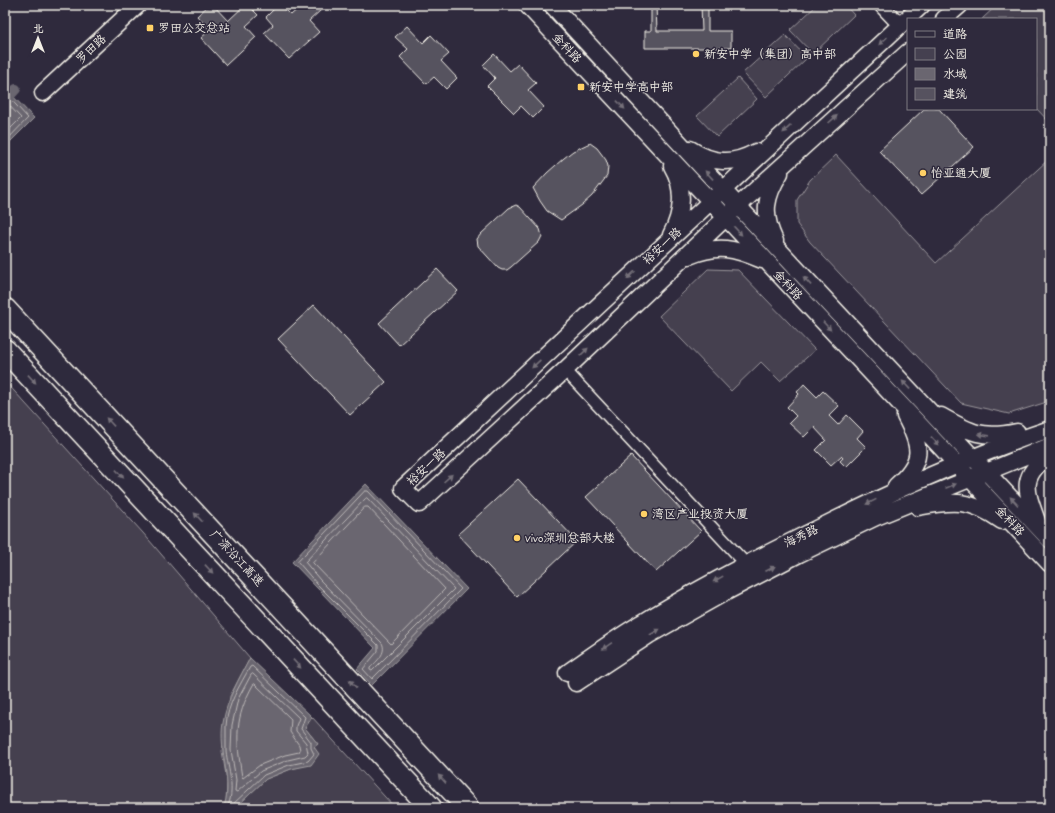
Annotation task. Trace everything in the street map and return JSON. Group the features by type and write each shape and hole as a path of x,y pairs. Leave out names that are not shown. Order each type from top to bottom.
{"highway":[{"name":"广深沿江高速","path":"5,309 468,808"},
{"path":"5,350 432,808"}],"main road":[{"name":"罗田路","path":"43,93 138,5"},
{"name":"金科路","path":"528,5 766,262 1050,564"},
{"name":"金科路","path":"552,5 1045,535"},
{"name":"裕安一路","path":"908,18 922,5"},
{"path":"945,18 960,5"},
{"name":"裕安一路","path":"907,19 770,144 667,243 404,488 419,504 565,370 725,218 907,53"},
{"path":"677,141 705,158 727,162 745,158 770,144"},
{"path":"663,151 678,178 681,198 681,207 676,226 667,243"},
{"path":"780,251 768,225 766,207 771,190 789,159"},
{"path":"682,259 706,250 723,248 738,250 766,262"},
{"path":"888,494 907,476 917,458 914,433 895,399"},
{"path":"927,408 965,429 978,434 998,436 1050,427"},
{"name":"海秀路","path":"1050,427 956,464 888,494 746,564 642,623 571,678 722,594 876,517 1050,446"},
{"path":"1045,535 1030,501 1027,484 1032,471 1038,463 1050,454"},
{"path":"876,517 937,503 961,503 984,510 1023,536"}],"street":[{"path":"881,5 900,25"},
{"path":"565,370 746,564"}],"green space":[{"path":"817,5 845,5 854,15 813,54 790,30"},
{"path":"997,5 1050,5 1050,123 1037,109 1037,18 983,18"},
{"path":"785,35 807,58 766,97 743,73"},
{"path":"738,78 757,99 717,137 697,116"},
{"path":"836,155 936,263 1050,158 1050,401 1009,414 961,403 810,242 797,224 797,200 810,180"},
{"path":"708,269 738,270 815,350 780,381 761,362 731,391 659,316"},
{"path":"5,381 143,533 250,658 230,696 222,751 227,781 226,803 223,808 5,808"},
{"path":"312,717 395,808 235,808 266,779 291,769 311,764 314,746 318,744 305,728"}],"water":[{"path":"5,88 34,118 5,147"},
{"path":"366,484 467,589 372,685 357,669 375,648 292,562"},
{"path":"250,658 312,717 305,728 318,744 314,747 319,754 311,765 291,769 266,779 235,808 223,808 226,799 227,778 222,744 223,723 230,697"}],"building":[{"path":"209,5 213,5 228,21 245,5 248,5 258,15 246,26 256,37 226,65 201,38 210,30 197,16"},
{"path":"278,5 281,5 291,15 302,5 316,5 321,10 309,21 319,32 289,59 264,33 273,25 266,17"},
{"path":"651,5 656,5 657,31 702,31 701,5 708,5 708,31 731,31 731,48 645,48 645,31 651,31"},
{"path":"407,26 423,43 431,35 449,54 441,61 457,78 446,89 434,77 426,84 400,57 408,49 395,37"},
{"path":"494,54 510,71 518,64 536,83 528,90 544,107 533,118 521,106 514,113 487,86 495,78 483,65"},
{"name":"怡亚通大厦","path":"923,110 940,110 974,147 921,195 879,151"},
{"path":"590,143 597,148 606,160 608,166 607,176 592,196 561,220 547,211 533,188 564,158 573,151"},
{"path":"516,205 520,207 540,229 542,236 539,242 511,267 507,270 502,270 498,268 478,246 477,239 509,208"},
{"path":"437,269 458,291 399,345 379,323"},
{"path":"314,305 386,382 350,415 278,339"},
{"path":"804,384 817,397 823,391 839,406 829,416 838,425 847,415 863,431 857,438 866,447 846,467 840,461 843,458 841,456 831,465 816,450 826,440 814,427 804,437 789,423 796,416 787,407 799,394 797,392"},
{"name":"湾区产业投资大厦","path":"631,456 701,531 656,572 586,497"},
{"name":"Vivo深圳总部大楼","path":"518,479 577,541 517,597 458,534"}],"waterway":[{"path":"5,101 16,89"}],"place":[{"name":"罗田公交总站","path":"150,28"},
{"name":"新安中学（集团）高中部","path":"696,54"},
{"name":"新安中学高中部","path":"581,87"},
{"name":"怡亚通大厦","path":"923,173"},
{"name":"湾区产业投资大厦","path":"644,514"},
{"name":"Vivo深圳总部大楼","path":"517,538"}]}
